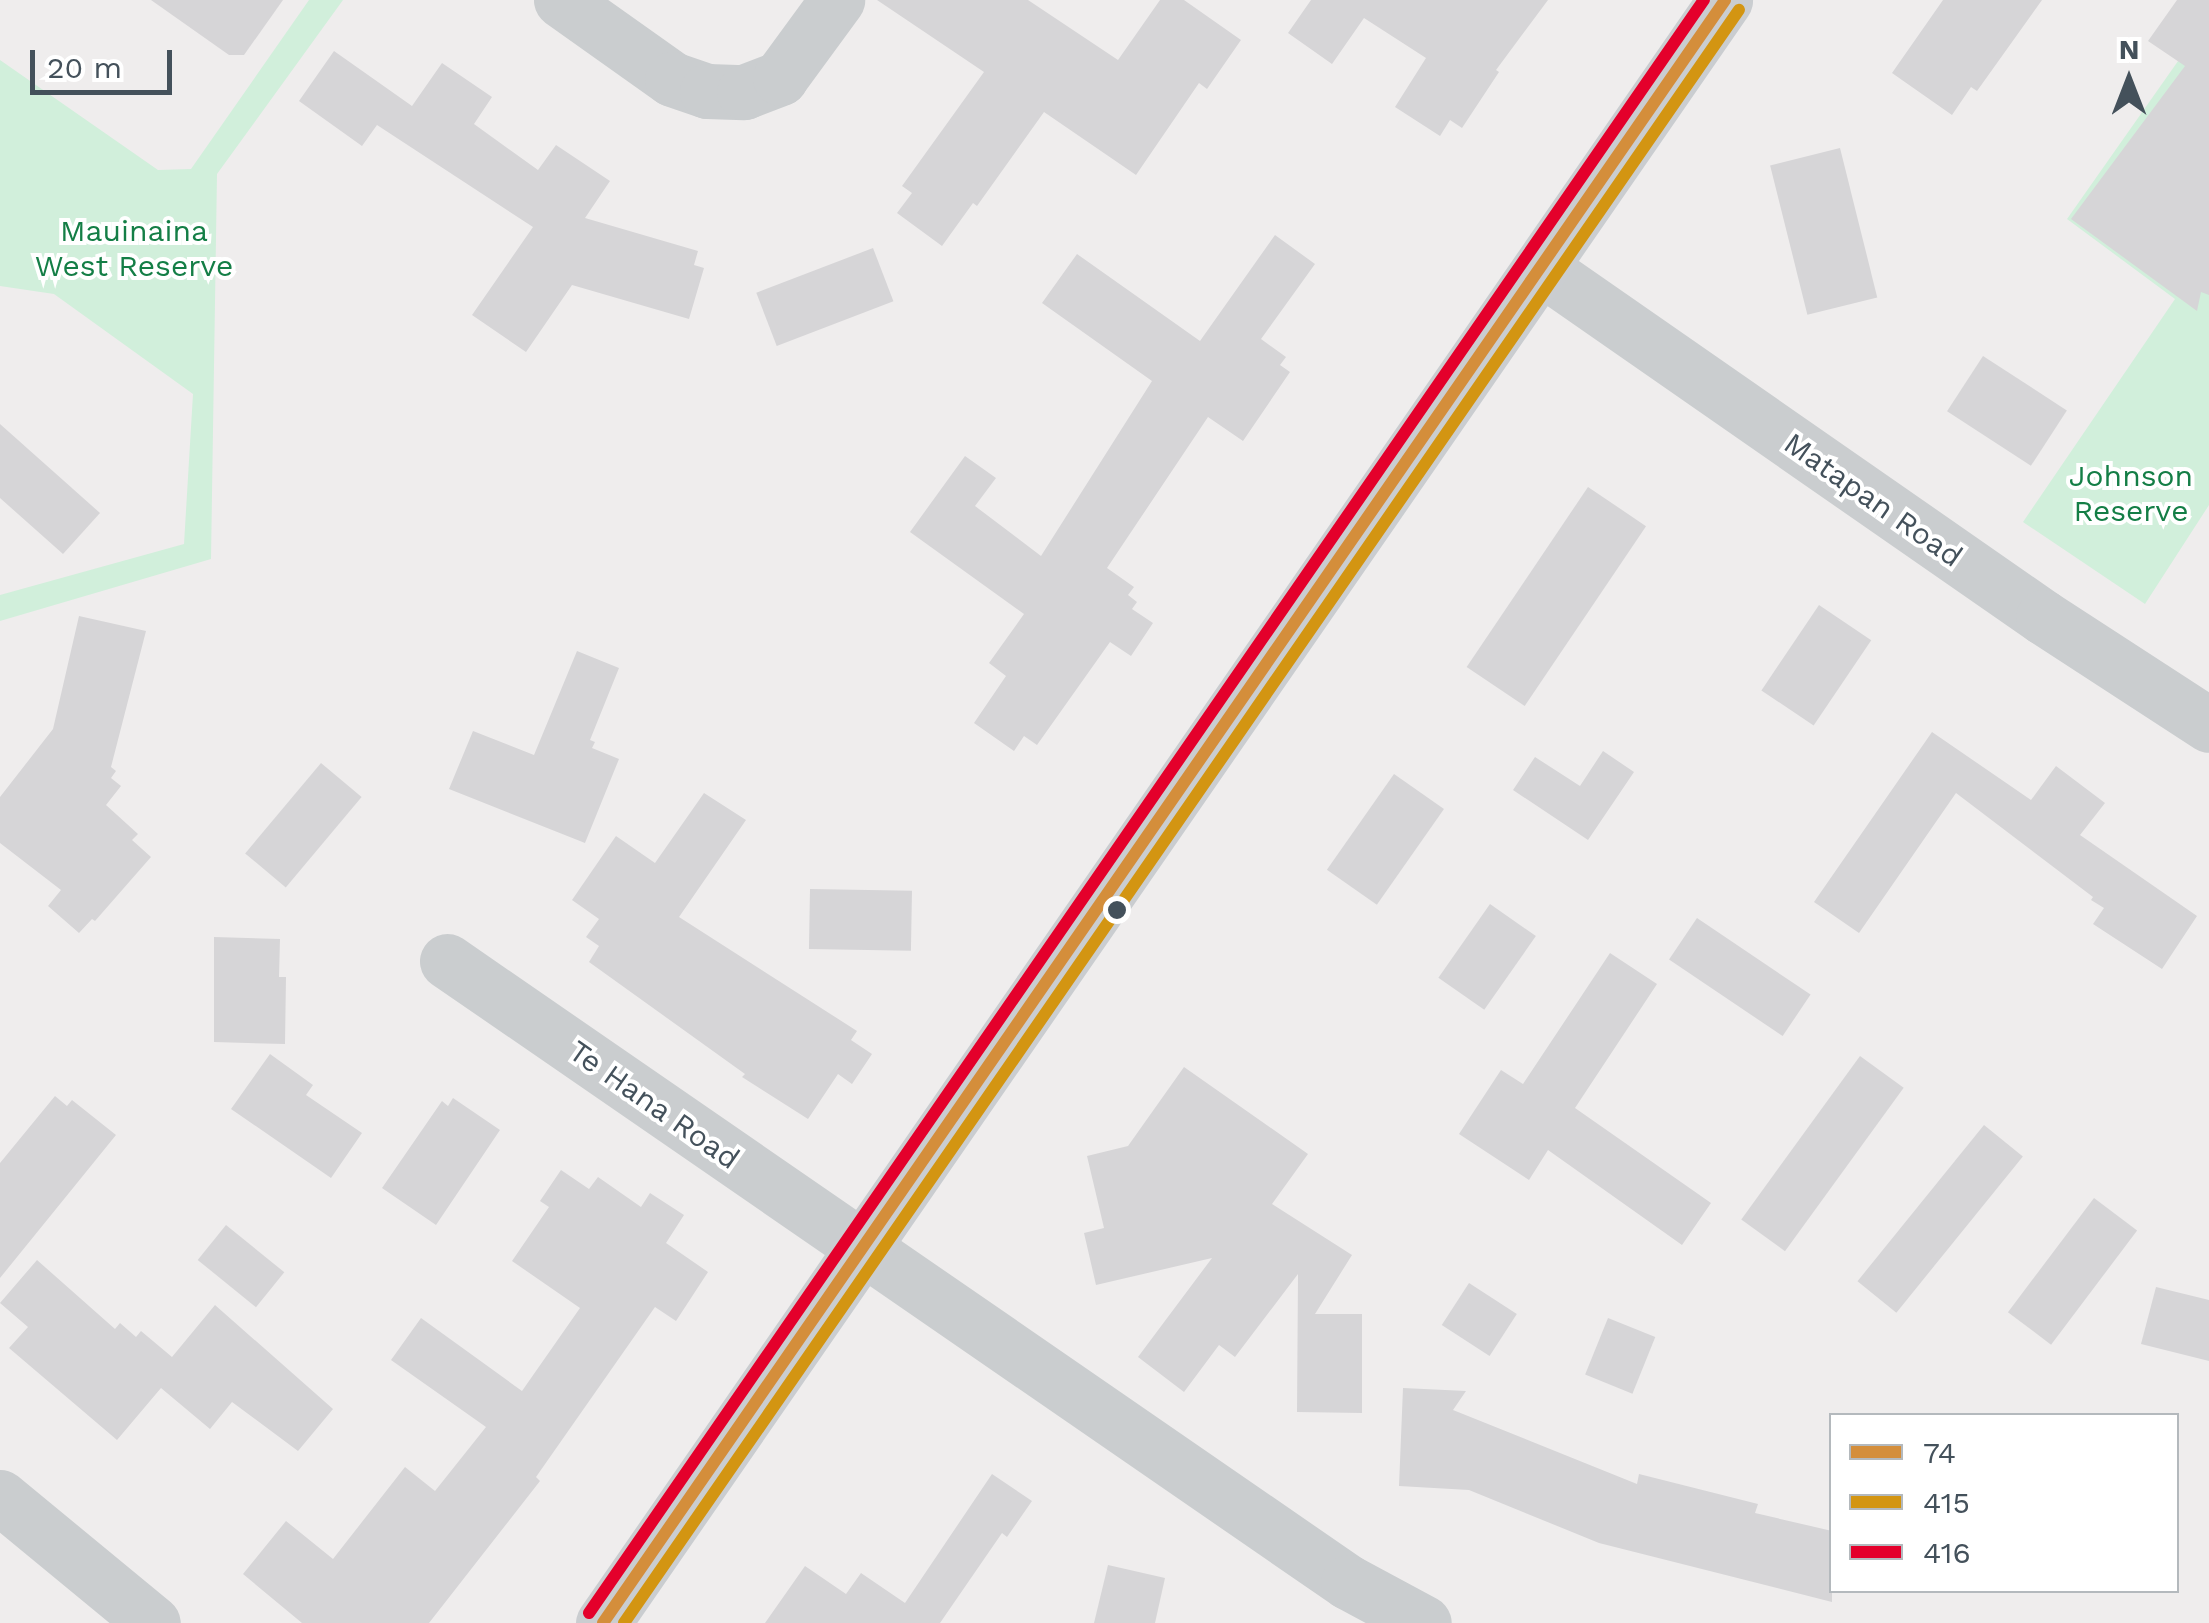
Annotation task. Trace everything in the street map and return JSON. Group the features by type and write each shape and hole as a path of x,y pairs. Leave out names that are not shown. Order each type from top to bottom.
{"street":[{"path":"561,0 672,79 706,91 744,92 780,78 837,0"},
{"path":"604,1623 1725,0"},
{"name":"Matapan Road","path":"1542,268 2043,618 2209,725"},
{"name":"Te Hana Road","path":"447,961 1348,1582 1424,1623"},
{"path":"0,1497 152,1623"}],"green space":[{"name":"Mauinaina West Reserve","path":"309,0 343,0 217,174 211,559 0,621 0,595 184,544 193,394 54,294 0,286 0,60 158,170 191,169"},
{"name":"Johnson Reserve","path":"2209,17 2209,505 2145,604 2023,522 2175,299 2067,219"}],"building":[{"path":"151,0 283,0 244,55 229,55"},
{"path":"877,0 1028,0 1118,60 1160,0 1184,0 1241,40 1207,89 1199,83 1136,175 1044,112 977,206 973,203 942,246 897,213 912,193 902,186 984,72"},
{"path":"1311,0 1548,0 1496,70 1499,72 1462,128 1450,120 1440,136 1395,107 1426,58 1364,18 1332,64 1288,33"},
{"path":"1943,0 2042,0 1977,91 1971,87 1952,115 1892,73"},
{"path":"2177,0 2209,0 2209,295 2201,292 2197,311 2071,219 2185,66 2148,41"},
{"path":"334,51 412,106 442,63 492,97 474,124 538,170 556,145 610,181 585,218 698,251 694,265 704,268 689,319 572,285 526,352 472,315 533,227 377,125 362,146 299,101"},
{"path":"1840,148 1877,297 1807,315 1770,165"},
{"path":"1275,235 1315,264 1261,339 1286,357 1280,365 1290,372 1243,441 1208,417 1107,568 1134,587 1128,595 1137,602 1132,609 1153,623 1131,656 1110,642 1037,745 1024,736 1014,751 974,723 1006,676 989,663 1024,614 910,532 965,456 996,478 975,506 1041,556 1152,381 1042,303 1077,254 1200,341"},
{"path":"873,248 893,301 777,346 756,293"},
{"path":"1983,356 2067,410 2031,466 1947,411"},
{"path":"0,424 100,513 63,554 0,498"},
{"path":"1588,487 1646,526 1525,706 1467,667"},
{"path":"1819,605 1871,640 1814,726 1761,690"},
{"path":"79,616 146,631 111,767 116,771 111,778 121,786 106,805 138,834 132,840 151,857 95,921 92,919 79,933 48,906 61,890 0,843 0,797 53,729"},
{"path":"577,651 619,668 590,740 595,742 592,748 619,759 585,843 449,789 473,731 534,755"},
{"path":"1932,732 2031,800 2056,766 2105,803 2080,835 2197,916 2162,969 2093,924 2104,908 2091,900 2093,897 1956,793 1859,933 1814,902"},
{"path":"1603,751 1634,772 1588,840 1513,790 1535,757 1580,786"},
{"path":"321,763 362,797 286,887 245,853"},
{"path":"1394,774 1444,809 1377,905 1327,870"},
{"path":"704,793 746,820 679,917 857,1031 851,1040 872,1054 852,1084 838,1074 808,1119 742,1077 745,1074 589,962 599,946 586,937 599,919 572,900 616,836 655,863"},
{"path":"810,889 912,891 911,951 809,949"},
{"path":"1490,904 1536,936 1484,1010 1438,978"},
{"path":"1697,918 1811,995 1783,1036 1669,959"},
{"path":"214,937 280,939 279,977 286,977 285,1044 214,1042"},
{"path":"1610,953 1657,984 1575,1108 1711,1203 1682,1245 1548,1150 1529,1180 1459,1134 1501,1070 1523,1084"},
{"path":"270,1054 313,1085 306,1095 362,1133 331,1178 231,1109"},
{"path":"1860,1056 1904,1088 1785,1251 1741,1219"},
{"path":"1184,1067 1308,1154 1272,1204 1352,1255 1315,1314 1362,1314 1362,1413 1297,1412 1298,1274 1235,1357 1219,1345 1184,1392 1138,1357 1212,1258 1096,1285 1084,1233 1104,1228 1087,1156 1128,1146"},
{"path":"55,1096 67,1106 72,1100 116,1135 0,1278 0,1163"},
{"path":"453,1098 500,1130 436,1225 382,1188 442,1101 448,1106"},
{"path":"1984,1125 2023,1156 1896,1313 1858,1281"},
{"path":"561,1170 589,1189 598,1177 641,1207 650,1193 684,1215 666,1243 708,1272 676,1321 655,1307 536,1477 540,1481 429,1623 302,1623 243,1574 286,1521 333,1559 405,1467 435,1491 486,1427 391,1360 421,1318 522,1391 580,1308 512,1261 549,1207 540,1201"},
{"path":"2094,1198 2137,1230 2051,1345 2008,1312"},
{"path":"226,1225 284,1272 256,1307 198,1260"},
{"path":"37,1260 115,1329 120,1323 136,1337 141,1331 172,1357 215,1305 333,1409 298,1451 232,1402 210,1429 161,1388 117,1440 9,1348 28,1327 0,1303"},
{"path":"1469,1283 1517,1314 1490,1356 1442,1325"},
{"path":"2156,1287 2209,1300 2209,1361 2141,1344"},
{"path":"1608,1318 1655,1337 1632,1394 1585,1375"},
{"path":"1403,1388 1466,1391 1453,1410 1637,1484 1639,1474 1758,1504 1755,1513 1829,1530 1832,1602 1599,1543 1469,1490 1399,1486"},
{"path":"992,1474 1032,1501 1007,1537 1002,1533 940,1623 765,1623 805,1566 846,1594 861,1573 905,1603"},
{"path":"1108,1565 1165,1578 1155,1623 1094,1623"}],"transit line":[{"name":"416","path":"589,1613 1704,0"},
{"name":"74","path":"603,1623 1725,0"},
{"name":"415","path":"624,1623 1739,10"}]}
